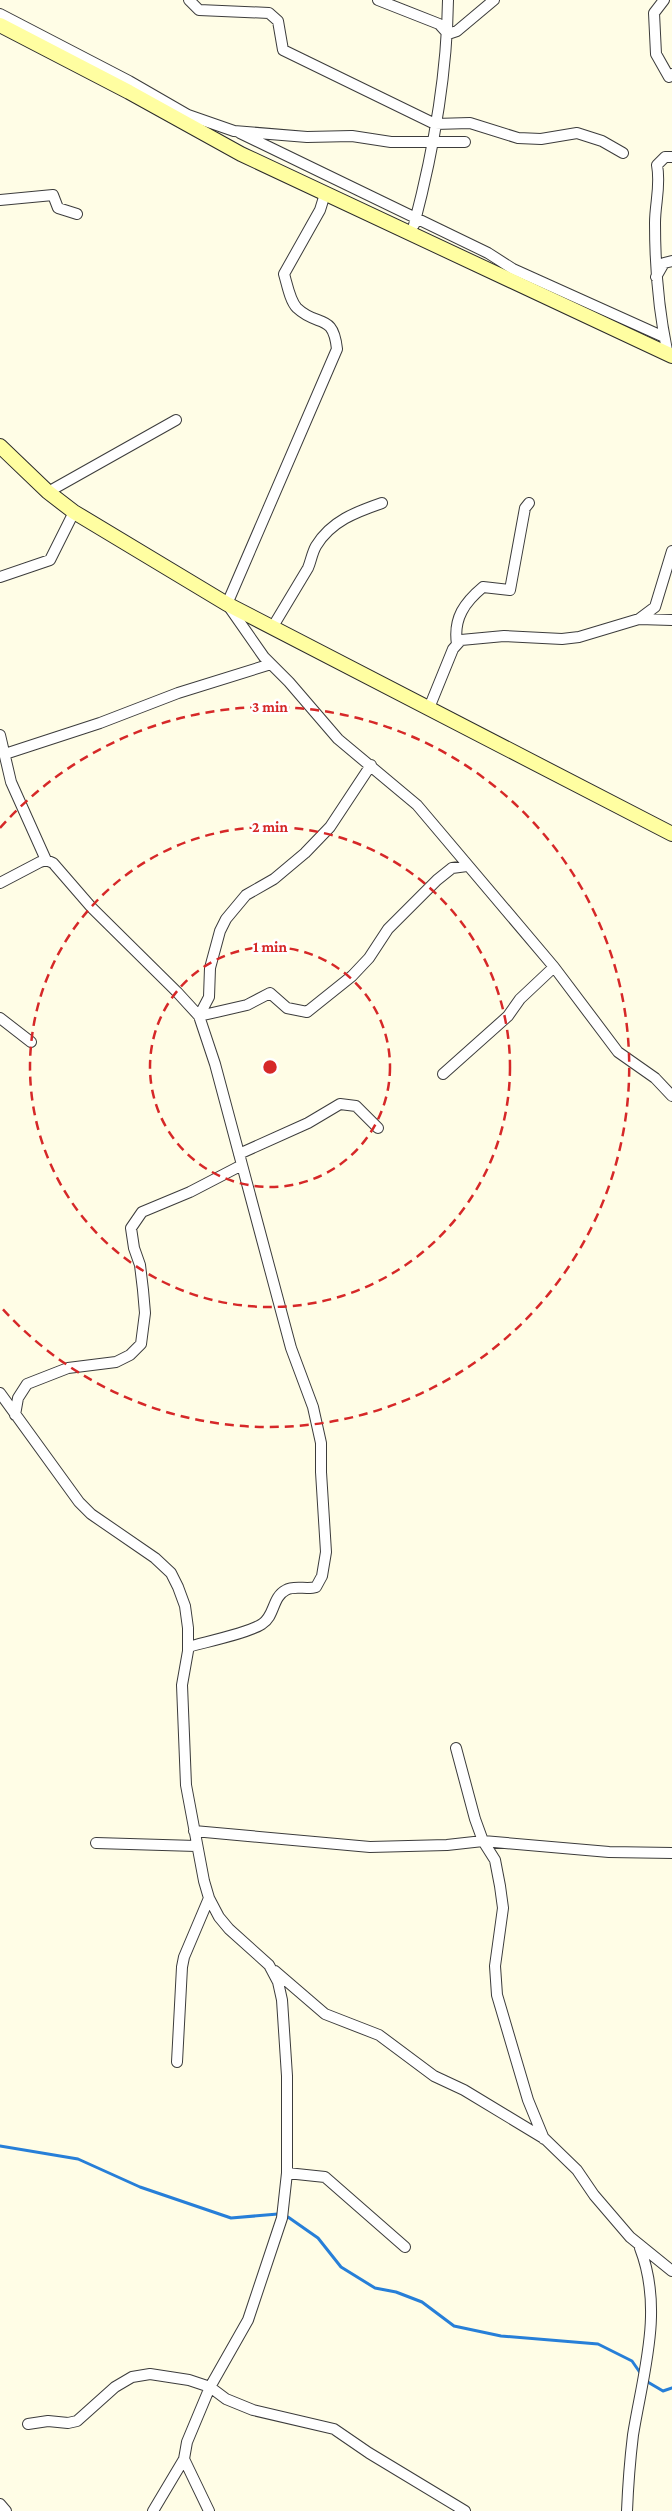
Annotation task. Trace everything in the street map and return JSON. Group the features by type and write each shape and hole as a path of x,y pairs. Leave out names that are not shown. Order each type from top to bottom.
{"street":[{"path":"189,0 199,10 269,13 278,21 283,50 435,124 470,123 518,138 541,139 577,133 602,141 623,153"},
{"path":"378,0 438,24 448,34"},
{"path":"412,236 433,142 448,34 448,0"},
{"path":"448,34 457,31 494,0"},
{"path":"664,0 654,14 656,54 669,77 672,74"},
{"path":"0,14 137,85 188,115 234,131 488,253 514,269 664,337"},
{"path":"0,25 130,92 241,154 412,236 670,355"},
{"path":"234,131 307,137 352,136 391,142 465,142"},
{"path":"670,355 664,337 655,278 655,219 660,182 657,165 665,157 672,157"},
{"path":"227,604 337,349 335,332 326,322 309,317 295,306 284,274 320,210 320,203 325,194"},
{"path":"0,200 53,195 58,208 77,214"},
{"path":"655,278 664,263 672,261"},
{"path":"48,492 176,420"},
{"path":"0,446 48,492 74,512 227,604 672,834"},
{"path":"272,628 309,566 314,548 324,534 336,523 352,513 382,502"},
{"path":"430,708 457,644 455,632 466,601 483,587 510,590 525,508 529,503"},
{"path":"0,577 42,565 50,560 74,512"},
{"path":"639,619 655,607 672,551"},
{"path":"227,604 253,643 338,739 417,805 554,967 618,1052 656,1078 672,1096"},
{"path":"457,644 468,638 504,636 562,639 579,637 639,619 672,620"},
{"path":"4,754 100,723 178,693 272,664"},
{"path":"0,735 11,782 46,860 53,863 92,908 159,973 199,1016 215,1064 291,1348 313,1407 322,1444 325,1564 316,1587 308,1590 288,1588 280,1593 271,1614 260,1626 188,1648"},
{"path":"199,1016 209,998 210,968 220,931 226,919 246,895 280,874 305,853 330,827 371,765"},
{"path":"0,883 46,860"},
{"path":"199,1016 247,1006 270,993 287,1008 307,1012 352,976 369,958 388,929 437,880 452,868 467,866"},
{"path":"443,1074 508,1016 520,999 554,967"},
{"path":"0,1018 31,1042"},
{"path":"239,1154 308,1123 340,1104 356,1106 378,1128"},
{"path":"15,1415 18,1398 27,1384 68,1368 116,1362 130,1355 141,1344 145,1312 144,1298 140,1264 134,1248 132,1228 142,1212 190,1192 242,1165"},
{"path":"0,1393 58,1475 91,1514 155,1558 171,1573 185,1606 188,1648 182,1685 186,1785 196,1846 209,1898 229,1929 325,2014 379,2036 434,2076 464,2090 545,2140 577,2170 594,2194 640,2246 672,2270"},
{"path":"456,1748 475,1819 483,1841 495,1860 503,1908 495,1966 497,1995 528,2100 545,2140"},
{"path":"194,1831 370,1848 447,1845 483,1841 609,1852 672,1853"},
{"path":"96,1843 196,1846"},
{"path":"177,2062 184,1956 209,1898"},
{"path":"153,2511 184,2458 187,2442 210,2387 248,2320 279,2232 286,2196 287,2076 282,2000 278,1982 269,1966"},
{"path":"287,2173 317,2174 325,2177 405,2247"},
{"path":"627,2511 634,2434 651,2332 651,2301 648,2273 640,2246"},
{"path":"28,2424 48,2421 76,2422 123,2381 141,2375 189,2380 210,2387 226,2399 259,2412 334,2429 369,2453 465,2511"},
{"path":"184,2458 209,2511"},
{"path":"0,2504 6,2511"}],"waterway":[{"path":"0,2146 78,2159 140,2187 231,2218 278,2214"},
{"path":"288,2217 318,2238 341,2267 375,2288 396,2292 422,2302 454,2326 501,2336 598,2344 632,2361 641,2374"},
{"path":"646,2381 663,2391 672,2388"}]}
